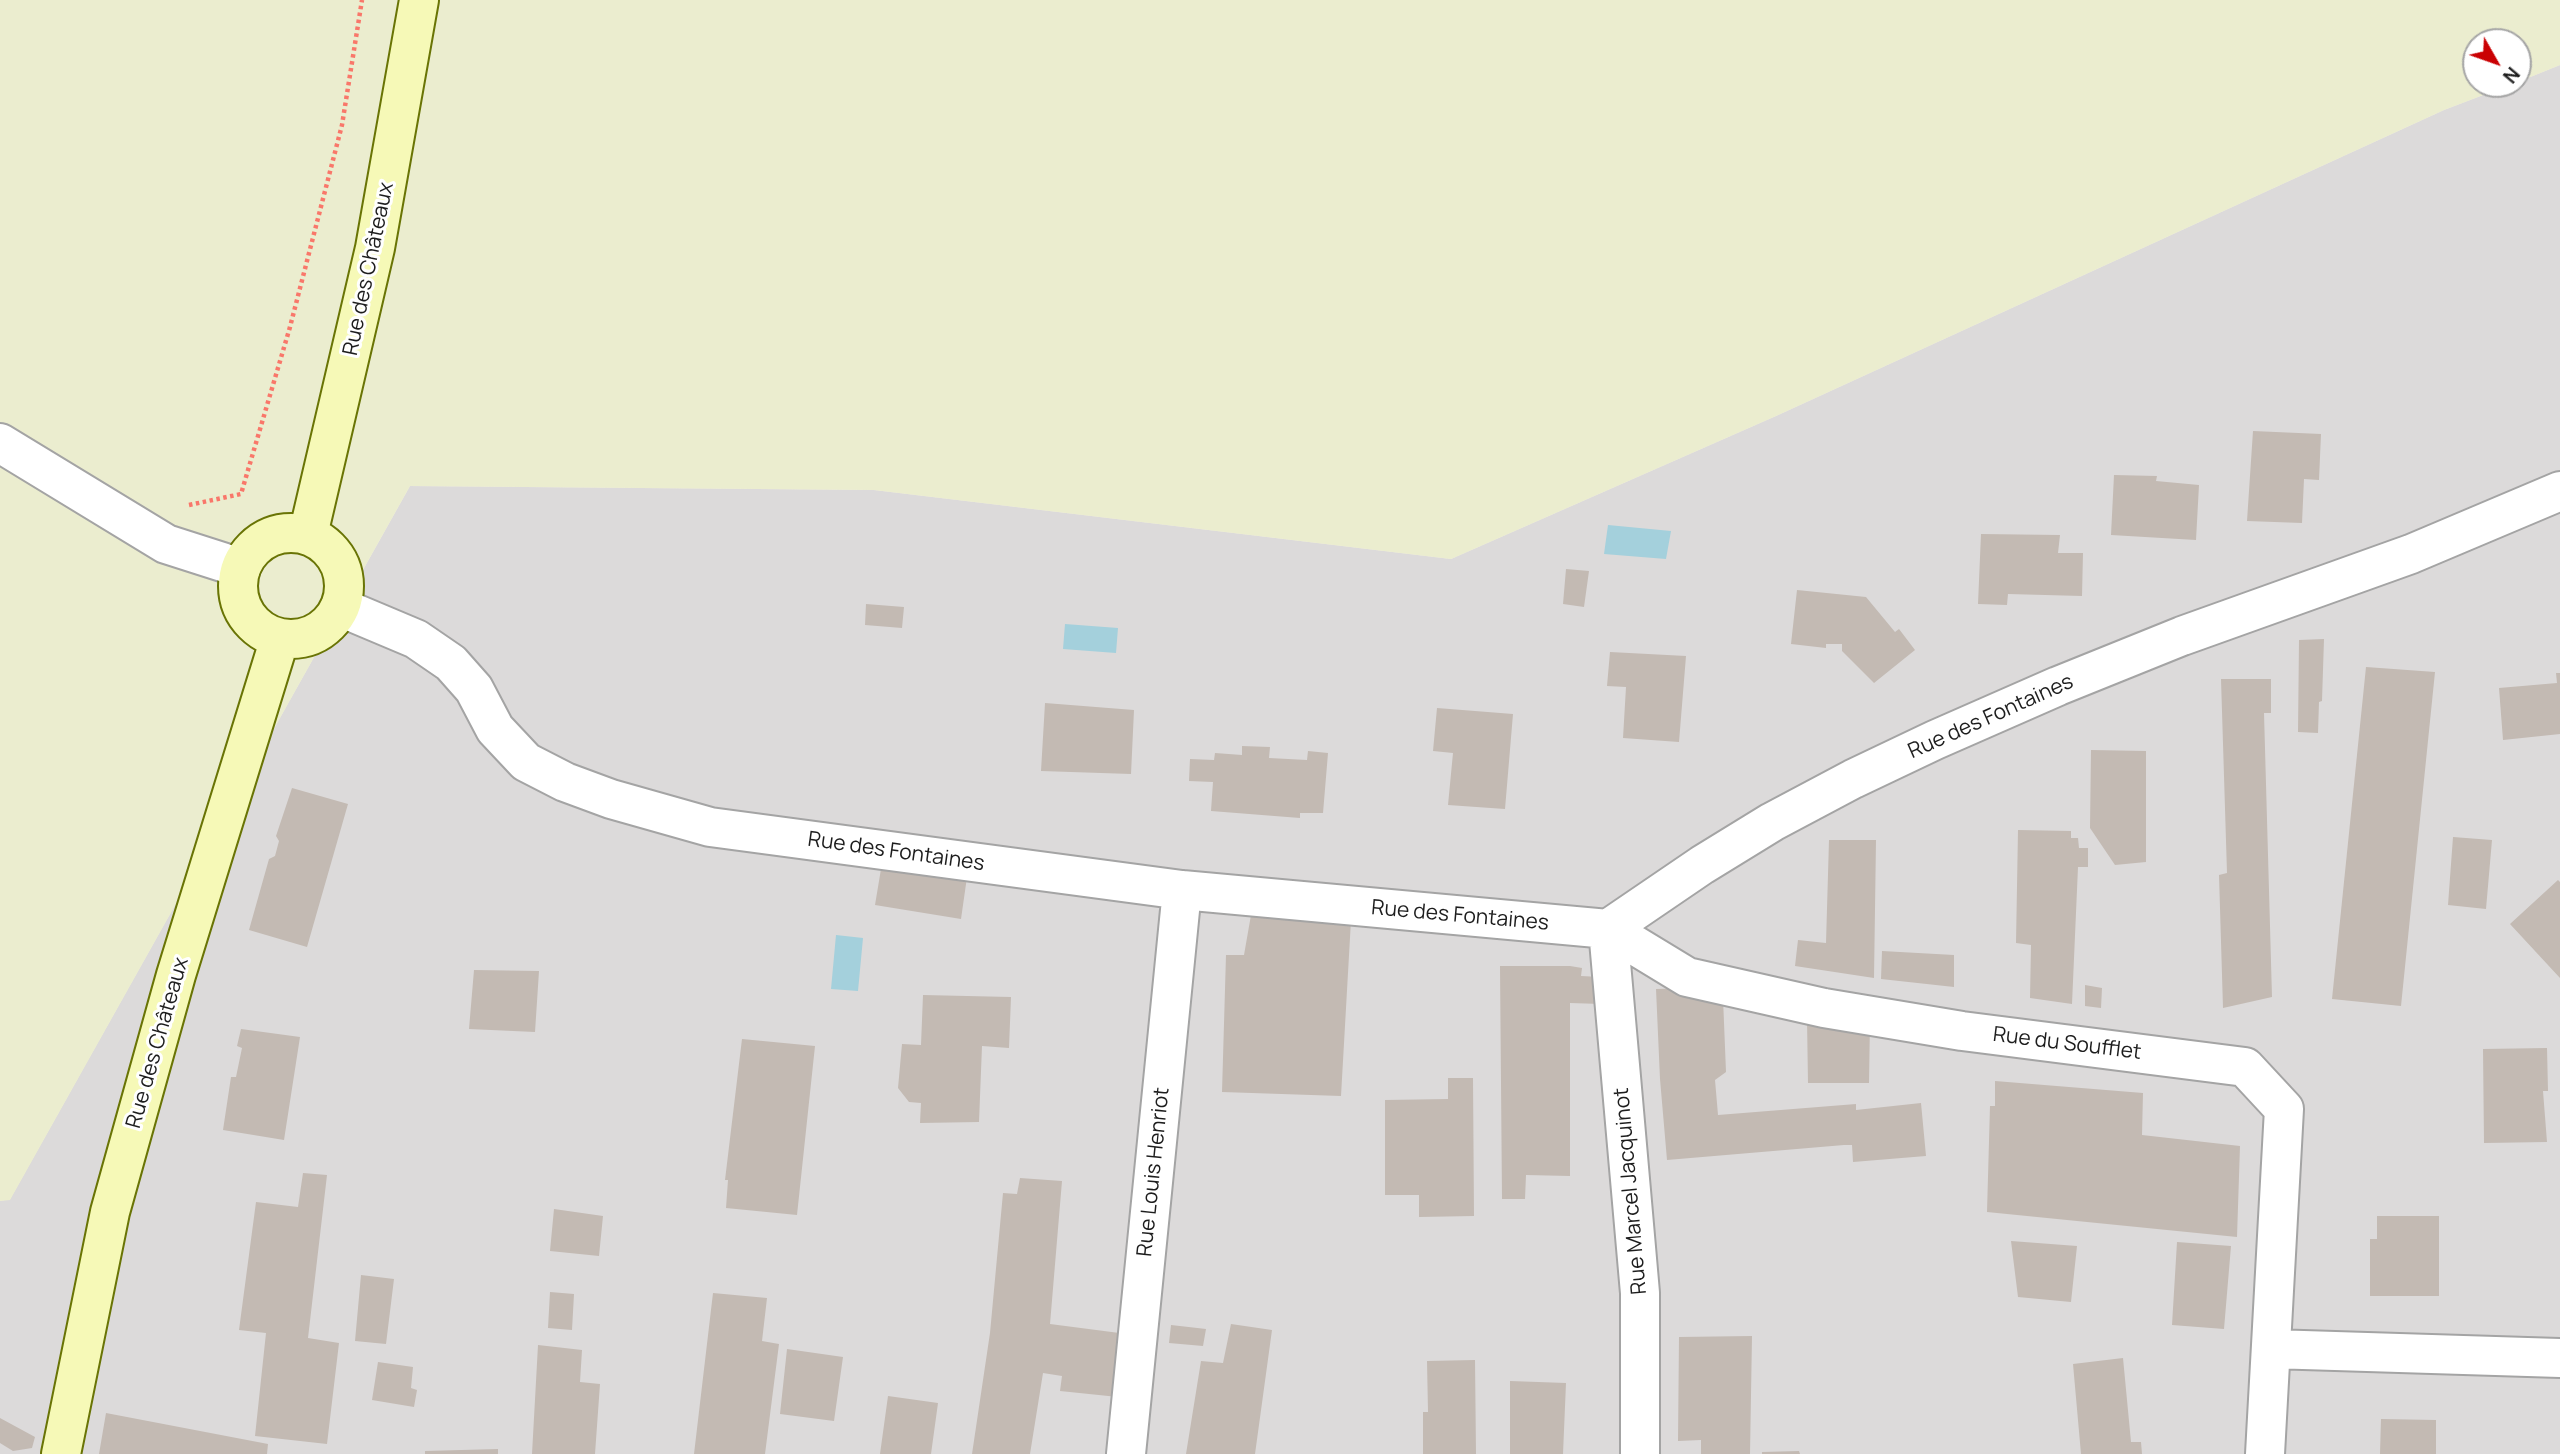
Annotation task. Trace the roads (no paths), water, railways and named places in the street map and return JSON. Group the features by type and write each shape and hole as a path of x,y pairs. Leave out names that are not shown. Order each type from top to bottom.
{"street":[{"name":"Rue des Châteaux","path":"308,535 375,248 419,0"},
{"path":"0,443 166,544 241,568"},
{"name":"Rue des Fontaines","path":"340,607 416,639 451,663 474,689 495,729 526,762 565,782 611,799 710,827 1182,890 1608,929 1702,865 1772,822 1935,740 2182,636 2411,554 2560,491"},
{"path":"292,532 308,535 323,544 335,556 342,572 344,590 340,607 330,622 315,634 298,639 280,638 263,631 249,619 241,604 238,586 241,568 249,554 261,542 292,532"},
{"name":"Rue des Châteaux","path":"61,1454 110,1212 176,975 280,638"},
{"name":"Rue Louis Henriot","path":"1126,1454 1182,890"},
{"name":"Rue du Soufflet","path":"1608,929 1687,976 1824,1008 1962,1031 2245,1067 2284,1110 2265,1454"},
{"name":"Rue Marcel Jacquinot","path":"1608,929 1640,1293 1640,1454"},
{"path":"2271,1349 2560,1358"}],"water":[{"path":"1608,525 1671,531 1666,559 1604,554"},
{"path":"1065,624 1118,628 1116,653 1063,649"},
{"path":"836,935 863,938 858,991 831,989"}]}
